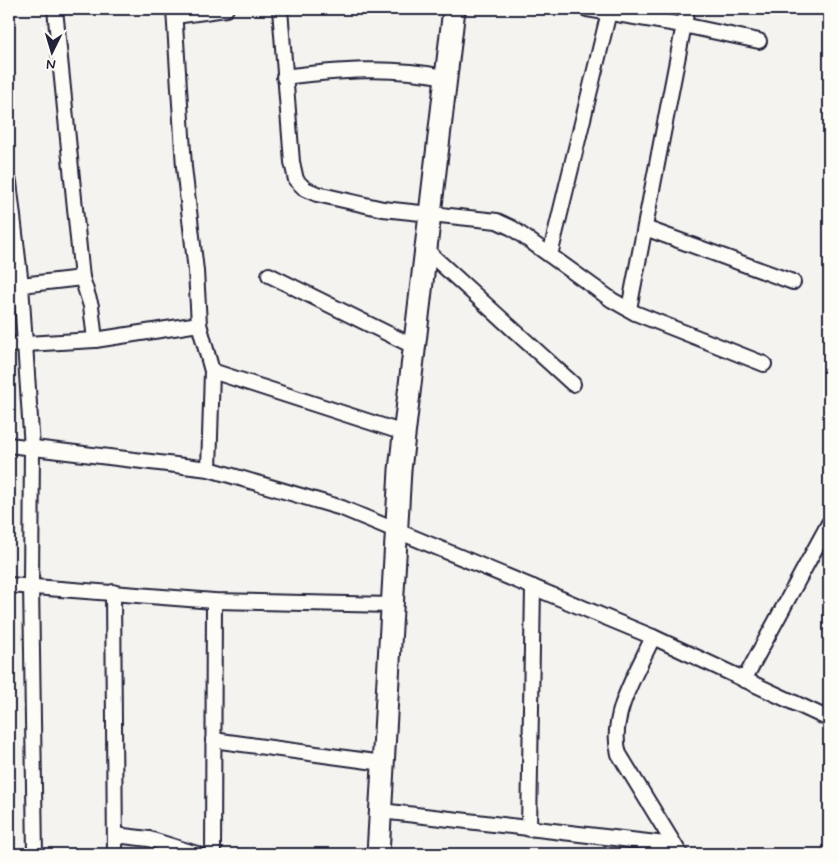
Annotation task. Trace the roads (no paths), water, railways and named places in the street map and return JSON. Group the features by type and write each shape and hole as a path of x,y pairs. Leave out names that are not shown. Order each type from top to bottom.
{"main road":[{"path":"378,854 396,531 404,433 413,346 432,215 445,77 454,9"}],"street":[{"path":"55,9 82,278 91,306 94,340"},
{"path":"209,469 212,371 199,324 196,271 183,158 175,12 226,9"},
{"path":"280,9 292,162 296,180 305,189 317,194 383,209 497,222 512,228 629,309 764,364"},
{"path":"588,9 683,25 759,41"},
{"path":"629,309 687,9"},
{"path":"550,255 609,12"},
{"path":"284,77 336,70 374,69 415,71 445,77"},
{"path":"9,182 21,285 32,448 31,585 35,854"},
{"path":"645,228 793,282"},
{"path":"427,251 573,384"},
{"path":"269,275 413,346"},
{"path":"21,285 82,278"},
{"path":"9,345 94,340 199,324"},
{"path":"212,371 404,433"},
{"path":"9,445 209,469 342,508 653,637 829,719"},
{"path":"744,680 829,523"},
{"path":"9,585 31,585 214,601 392,605"},
{"path":"529,829 533,586"},
{"path":"114,592 115,854"},
{"path":"213,854 214,601"},
{"path":"653,637 618,717 616,744 619,754 677,850"},
{"path":"214,740 383,763"},
{"path":"381,812 529,829 677,850"},
{"path":"115,835 149,839 197,854"}]}
